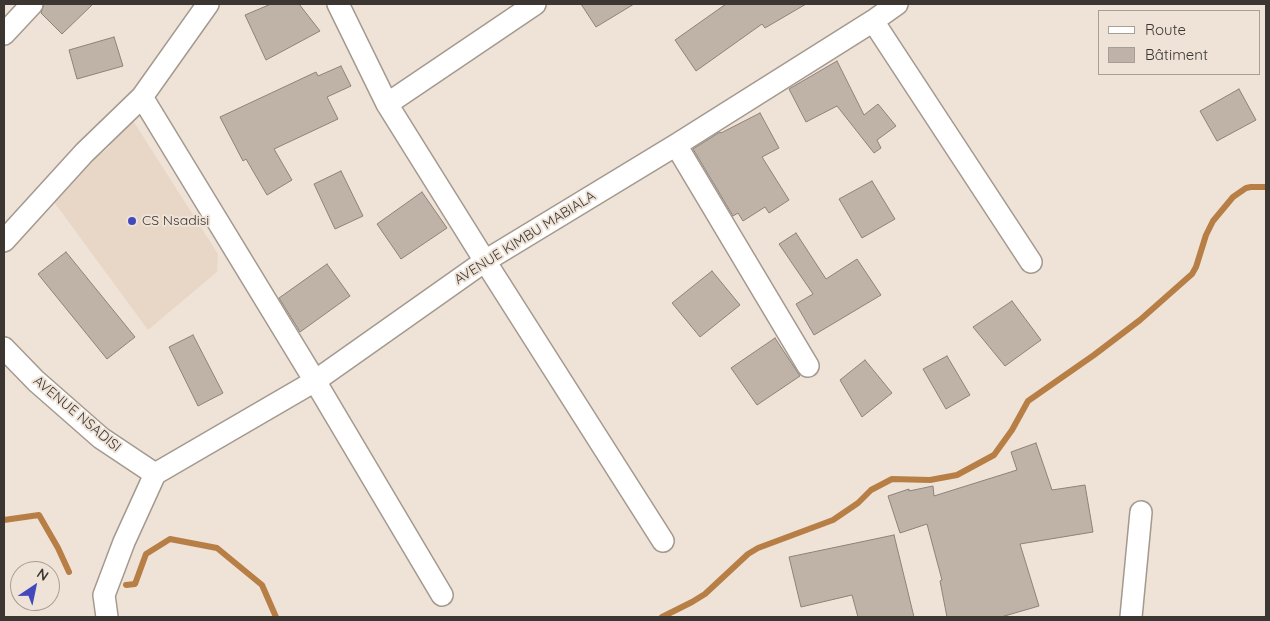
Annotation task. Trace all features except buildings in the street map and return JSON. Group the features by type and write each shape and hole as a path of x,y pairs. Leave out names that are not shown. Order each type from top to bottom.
{"street":[{"path":"4,34 32,4"},
{"path":"4,241 84,153 142,97 208,4"},
{"path":"338,4 387,104 485,262 663,541"},
{"path":"387,104 535,4"},
{"name":"AVENUE KIMBU MABIALA","path":"155,474 315,381 485,262 873,21 897,4"},
{"path":"873,21 1031,262"},
{"path":"142,97 315,381 442,595"},
{"path":"676,144 808,366"},
{"name":"AVENUE NSADISI","path":"4,348 36,382 101,438 155,474"},
{"path":"108,617 104,595 124,542 155,474"},
{"path":"1131,617 1141,512"}],"shaded area":[{"name":"CS Nsadisi","path":"132,119 218,254 217,272 148,330 43,187 83,166 110,147 108,142"}],"waterway":[{"path":"662,617 705,594 748,554 758,548 833,520 858,503 871,490 892,479 930,480 957,475 994,455 1012,430 1028,401 1140,320 1192,274 1213,221 1233,197 1246,188 1266,187"},
{"path":"4,520 39,515 69,572"},
{"path":"126,585 135,584 146,554 170,539 217,548 262,585 276,617"}],"place":[{"name":"CS Nsadisi","path":"132,221"}]}
